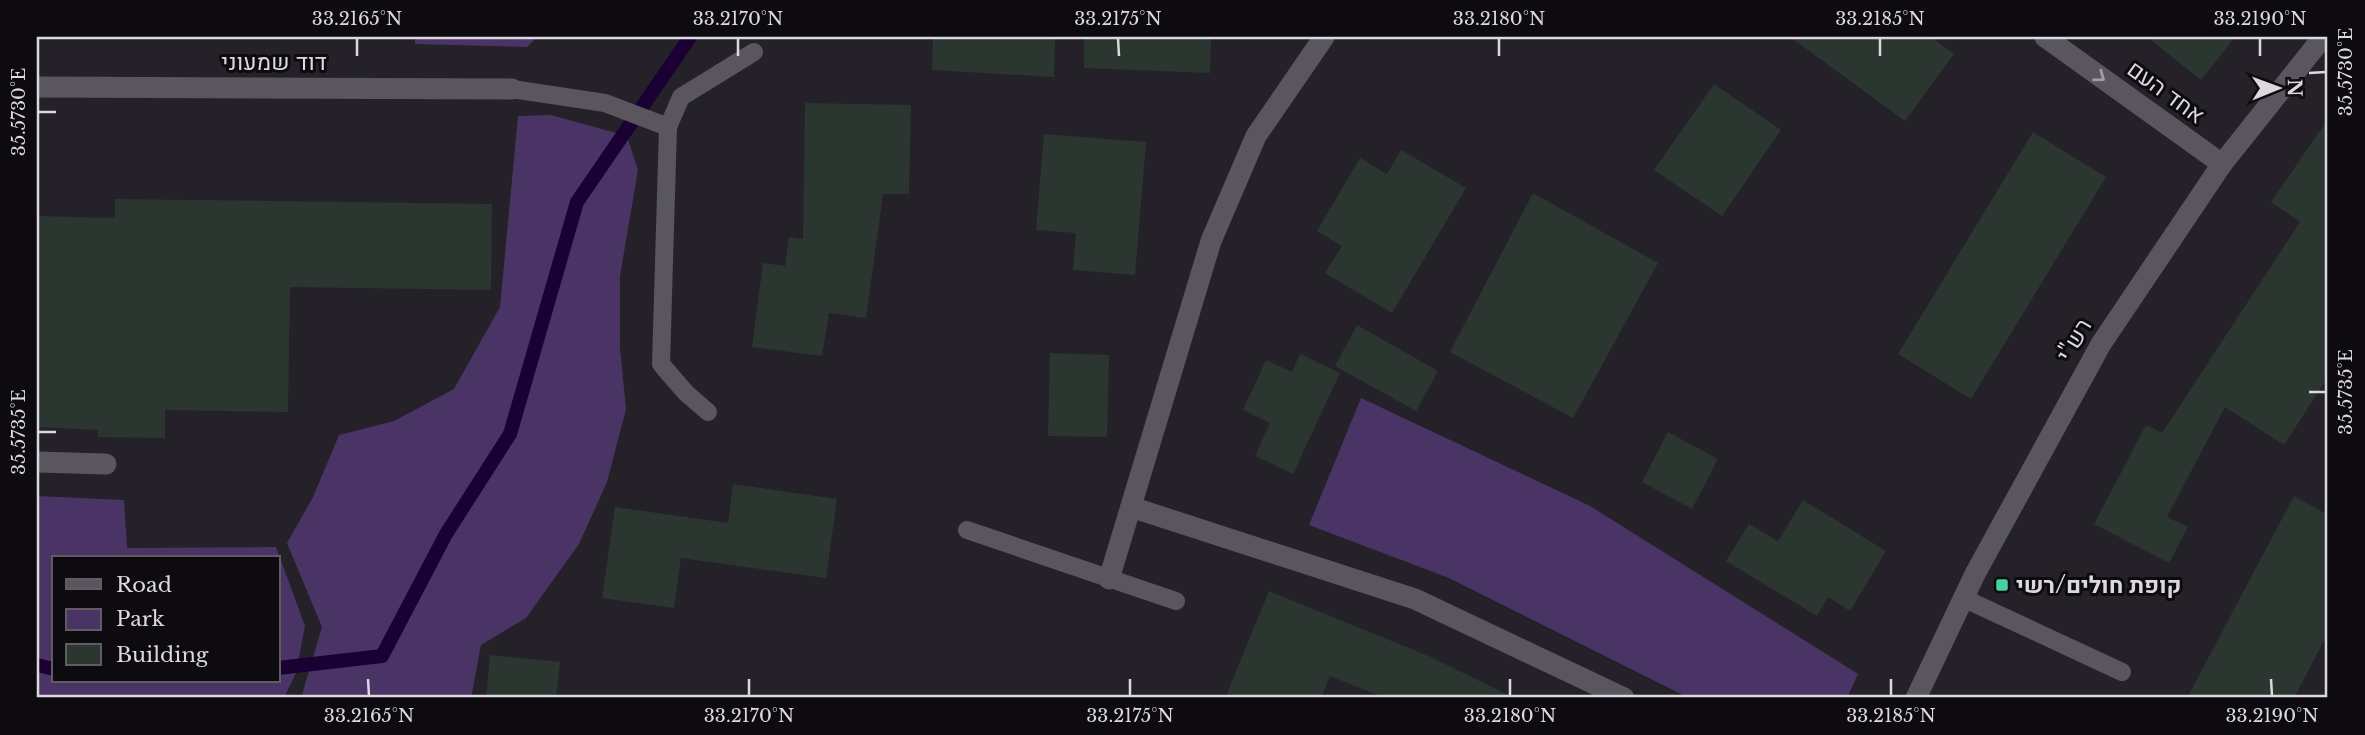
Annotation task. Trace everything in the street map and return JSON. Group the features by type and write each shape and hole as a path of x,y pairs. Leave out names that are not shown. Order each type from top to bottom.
{"street":[{"path":"1109,579 1211,242 1255,136 1324,37"},
{"name":"אחד העם","path":"2045,37 2222,164"},
{"name":"רש\"י","path":"1916,698 1963,597 2101,344 2222,164 2323,37"},
{"name":"דוד שמעוני","path":"37,87 512,89"},
{"path":"37,462 107,464"},
{"path":"1131,507 1415,599 1624,698"}],"lane":[{"path":"708,412 686,393 661,364 668,127 681,97 754,52"},
{"path":"512,89 605,103 668,127"},
{"path":"967,530 1176,601"},
{"path":"1963,597 2122,672"}],"green space":[{"path":"415,37 537,37 527,47 415,44"},
{"path":"551,115 627,136 638,170 620,276 620,348 626,409 607,482 579,544 526,618 481,645 471,698 301,698 322,627 287,543 313,497 339,435 394,421 454,389 500,307 518,116"},
{"path":"1361,398 1590,506 1858,674 1847,698 1689,698 1449,578 1309,525"},
{"path":"37,496 124,500 127,548 276,547 279,556 52,556 52,682 280,682 280,558 305,626 296,673 284,698 37,698"}],"building":[{"path":"933,37 1055,37 1054,77 932,70"},
{"path":"1084,37 1211,37 1210,73 1084,68"},
{"path":"1790,37 1931,37 1954,54 1905,121"},
{"path":"2147,37 2235,37 2201,80"},
{"path":"1714,84 1781,130 1722,216 1654,170"},
{"path":"805,103 911,105 909,194 883,194 866,318 829,313 822,356 752,347 763,263 785,266 789,237 803,239"},
{"path":"2328,119 2328,377 2284,445 2225,407 2167,517 2188,527 2169,563 2094,524 2146,425 2162,433 2300,222 2271,202"},
{"path":"2033,132 2106,177 1971,399 1898,354"},
{"path":"1044,134 1146,142 1135,275 1073,270 1076,233 1036,230"},
{"path":"1401,150 1466,188 1392,313 1325,273 1342,246 1317,231 1360,158 1387,174"},
{"path":"1533,193 1658,263 1573,418 1450,352"},
{"path":"115,199 492,204 491,290 290,287 288,412 165,410 165,438 98,437 98,430 37,427 37,216 115,218"},
{"path":"1357,325 1438,371 1416,411 1335,366"},
{"path":"1050,353 1109,355 1107,437 1048,436"},
{"path":"1300,354 1340,373 1293,474 1255,456 1270,423 1243,410 1266,360 1292,372"},
{"path":"1668,432 1718,459 1692,509 1642,482"},
{"path":"733,484 837,499 826,578 681,558 674,608 602,598 615,507 728,523"},
{"path":"2294,496 2328,515 2328,633 2294,698 2187,698"},
{"path":"1803,500 1886,551 1850,611 1828,597 1817,616 1726,561 1749,524 1778,541"},
{"path":"1269,591 1431,657 1514,698 1385,698 1330,676 1321,698 1225,698"},
{"path":"490,655 560,662 556,698 486,698"}],"waterway":[{"path":"280,668 382,656 446,534 510,434 577,202 690,37"},
{"path":"37,665 52,669"}],"place":[{"name":"קופת חולים/רשי","path":"2002,585"}]}
